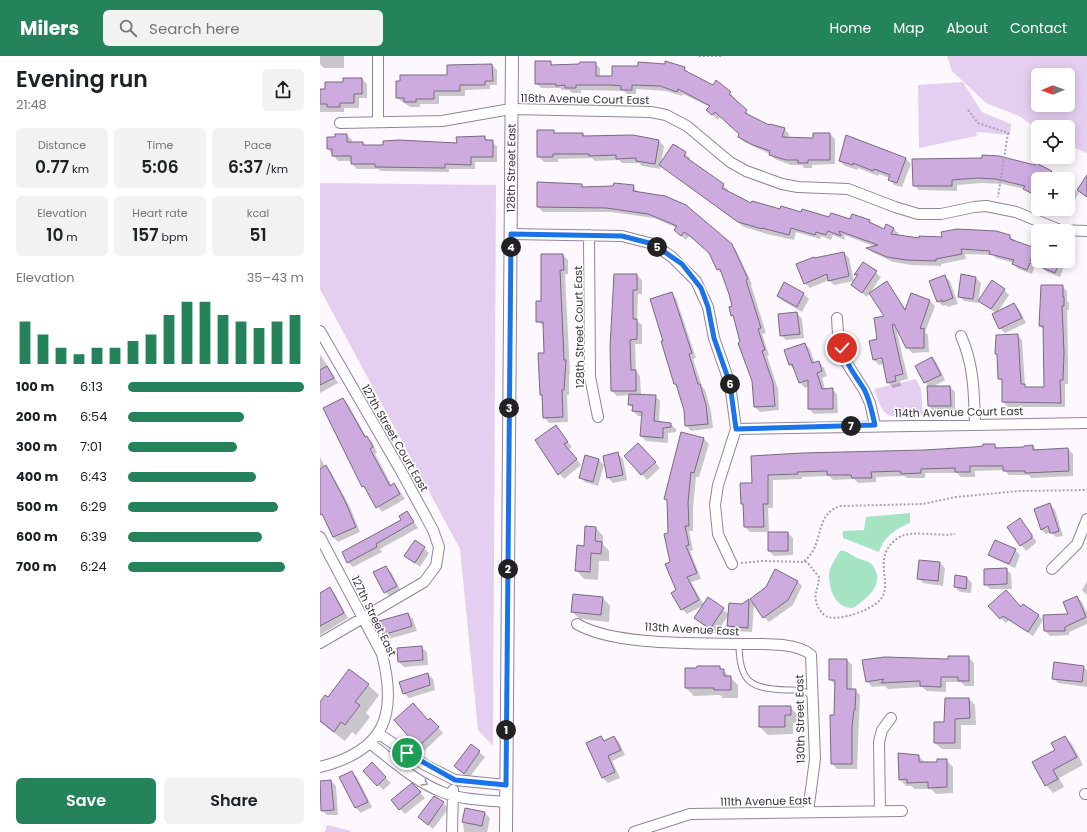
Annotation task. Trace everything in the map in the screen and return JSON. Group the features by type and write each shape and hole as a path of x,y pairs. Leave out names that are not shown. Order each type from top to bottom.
{"street":[{"path":"378,56 378,122"},
{"name":"128th Street East","path":"506,832 512,56"},
{"name":"116th Avenue Court East","path":"340,123 442,121 511,109 651,112 666,115 687,126 730,162 746,171 782,184 798,187 848,189 902,210 918,214 941,214 986,206 1016,212 1060,230 1087,231"},
{"path":"511,234 622,236 643,241 662,250 682,264 701,288 708,307 714,338 730,384 736,429 718,485 715,505 718,534 732,564"},
{"name":"128th Street Court East","path":"589,235 590,377 598,417"},
{"path":"837,318 838,334 846,362 864,390 870,403 875,425"},
{"name":"127th Street Court East","path":"320,331 401,471 433,530 439,546 434,571 424,582 364,616"},
{"path":"961,336 969,353 972,368 975,424"},
{"name":"114th Avenue Court East","path":"736,429 875,425 1087,423"},
{"path":"1052,569 1077,544 1087,519"},
{"name":"127th Street East","path":"320,537 364,616 382,654 386,670 388,698 384,722 379,734"},
{"path":"320,643 364,616"},
{"name":"113th Avenue East","path":"577,624 597,633 625,638 690,643 783,646 802,648 807,652"},
{"name":"130th Street East","path":"807,652 810,655 815,759 808,812"},
{"path":"880,811 879,742 882,730 891,718"},
{"path":"320,767 352,757 371,744 379,734 425,765 455,780 506,785"},
{"path":"371,744 428,785 452,795 506,802"},
{"path":"452,832 452,795 455,780"},
{"name":"111th Avenue East","path":"634,832 690,814 902,811"}],"lane":[{"path":"739,644 739,662 741,670 751,682 768,689 803,690 812,697"}],"path":[{"path":"699,56 723,56"},
{"path":"968,110 978,122 1008,133 998,198"},
{"path":"804,561 812,553 826,514 832,509 840,506 923,504 956,497 996,493 1087,490"},
{"path":"732,564 763,561 804,561 811,566 819,577 815,596 820,611 828,617 842,618 859,612 879,601 886,590 882,565 885,554 890,544 899,537 917,534 955,534"}],"shaded area":[{"path":"947,56 1087,56 1087,153 1075,148 1075,120 1031,120 1031,125 1021,117 986,103 952,71"},
{"path":"963,82 982,112 1011,124 1010,135 976,132 977,136 919,148 918,85"},
{"path":"320,183 496,185 493,746 478,730 460,549 320,289"},
{"path":"916,379 921,389 923,415 890,416 886,413 878,400 874,389"},
{"path":"910,513 910,523 891,534 884,542 879,552 843,538 843,531 864,530 866,517"},
{"path":"840,551 847,552 870,563 876,573 876,585 873,591 853,608 842,605 837,601 830,586 829,574 833,562"},
{"path":"327,825 351,831 351,832 325,832"}],"building":[{"path":"535,61 551,61 551,65 596,62 596,76 612,76 612,66 638,66 638,62 665,64 665,61 685,67 684,70 713,85 716,80 731,92 729,94 747,110 745,113 769,125 785,128 782,137 813,138 813,133 830,133 830,160 808,160 808,163 798,163 798,160 786,160 769,155 770,151 753,145 738,137 739,134 715,112 712,115 706,110 710,106 678,89 677,92 660,86 632,85 632,90 621,90 621,86 612,85 576,85 576,88 565,88 565,85 556,86 556,84 535,84"},
{"path":"492,64 493,81 485,81 485,85 460,85 460,91 434,91 434,99 416,99 416,102 404,102 404,98 396,98 396,81 400,81 400,75 447,75 447,65"},
{"path":"343,78 362,78 362,94 354,94 354,103 340,103 340,107 327,107 327,104 320,104 320,89 325,89 325,82 343,82"},
{"path":"537,130 554,130 554,133 583,133 583,136 633,135 659,140 655,164 636,161 636,158 616,159 616,155 589,156 589,154 553,154 553,157 537,157"},
{"path":"335,134 347,134 347,142 363,142 363,145 383,145 383,141 399,140 457,143 456,137 485,136 485,140 493,140 493,157 471,157 471,165 445,164 445,168 375,167 375,164 351,164 351,156 332,156 332,149 327,149 327,137 335,137"},
{"path":"846,135 906,158 897,183 888,180 890,175 874,169 873,171 853,163 853,165 839,161"},
{"path":"673,144 686,152 684,156 724,184 722,188 751,203 752,201 780,209 781,206 801,212 802,209 829,217 831,213 850,219 852,214 870,220 869,222 884,229 886,224 894,228 891,234 919,238 919,236 942,237 941,232 957,229 996,231 1010,235 1010,239 1031,247 1031,263 1027,270 1012,264 1014,260 989,254 990,251 961,249 962,254 936,259 936,261 906,260 887,257 866,248 878,245 839,231 841,236 828,231 826,235 816,232 815,235 791,228 789,235 762,229 738,222 659,165"},
{"path":"982,155 999,156 1035,165 1038,164 1052,171 1031,172 1031,193 1023,189 1025,186 996,179 977,178 952,180 952,186 913,186 912,159 982,158"},
{"path":"1087,175 1087,197 1077,190"},
{"path":"537,182 582,184 582,187 613,186 614,183 634,185 633,191 665,196 686,205 732,244 748,279 746,280 761,328 758,329 765,350 762,351 773,383 775,406 754,407 752,381 738,343 740,342 733,315 731,316 729,307 732,306 729,294 720,269 717,270 709,253 684,232 681,236 674,230 677,226 648,214 606,208 537,207"},
{"path":"844,252 849,276 828,281 827,274 804,284 796,264 814,257"},
{"path":"541,254 563,254 564,270 560,270 564,360 566,360 564,390 562,390 563,417 543,418 542,395 540,395 538,353 544,353 543,322 536,322 536,301 541,301"},
{"path":"863,262 877,271 862,293 851,285 858,274 854,275"},
{"path":"1042,268 1057,268 1055,273"},
{"path":"614,274 637,274 637,290 633,290 633,319 637,319 637,339 630,340 631,370 636,370 636,391 611,391 610,347"},
{"path":"961,274 976,277 973,299 958,297"},
{"path":"945,275 953,298 942,302 942,300 937,302 929,281"},
{"path":"992,280 1005,289 991,309 978,301"},
{"path":"887,281 905,310 911,293 930,300 920,329 924,328 924,348 906,348 894,324 892,325 903,374 895,376 896,381 887,383 882,358 873,360 869,341 877,339 874,318 884,316 869,293"},
{"path":"784,282 804,293 797,307 777,296"},
{"path":"1041,285 1063,285 1064,306 1062,306 1064,353 1063,380 1060,380 1061,403 1002,402 1002,379 998,379 997,354 995,354 996,335 1018,334 1021,384 1025,384 1025,387 1044,387 1043,326 1039,326"},
{"path":"672,292 692,353 689,354 706,405 708,424 685,426 684,410 676,384 674,384 661,341 663,341 650,299"},
{"path":"1014,303 1022,318 999,329 992,314"},
{"path":"797,312 800,334 780,336 778,314"},
{"path":"805,343 812,363 819,361 822,371 817,373 822,389 833,388 833,409 808,409 808,380 799,383 792,364 789,365 784,350"},
{"path":"932,357 941,375 924,383 915,366"},
{"path":"327,366 334,378 320,385 320,370"},
{"path":"927,386 950,386 951,406 928,406"},
{"path":"629,394 656,395 654,421 671,423 671,427 663,428 663,438 640,436 642,412 632,411 633,405 628,405"},
{"path":"343,398 365,437 367,436 373,447 370,449 390,486 394,483 400,494 376,508 364,486 362,487 323,408"},
{"path":"556,425 568,442 564,444 577,459 558,475 535,440"},
{"path":"681,432 704,438 694,473 691,472 688,502 689,526 685,526 689,545 686,546 697,573 687,577 699,600 681,610 671,593 676,590 665,564 670,562 664,534 668,533 667,500 664,499"},
{"path":"638,443 656,462 641,475 624,456"},
{"path":"983,444 995,444 995,448 1024,447 1033,445 1033,450 1068,448 1069,471 1025,473 1025,471 1003,471 1003,466 970,466 970,472 955,472 955,468 921,469 921,473 901,474 900,471 871,472 872,478 852,478 851,475 827,475 827,471 768,475 768,504 763,504 764,527 744,527 740,483 752,483 751,456 802,453 924,450 974,447 983,446"},
{"path":"618,452 623,475 607,478 603,456"},
{"path":"585,455 599,459 593,482 579,478"},
{"path":"326,465 345,501 356,527 333,537 322,514 320,515 320,469"},
{"path":"1050,503 1059,531 1054,533 1050,533 1048,526 1041,530 1034,509"},
{"path":"407,511 414,522 376,544 377,547 347,563 342,552 401,520 399,516"},
{"path":"1020,518 1032,535 1032,538 1020,546 1007,527"},
{"path":"585,526 596,527 595,541 602,542 601,554 591,553 590,572 575,571 577,545 584,546"},
{"path":"768,532 788,532 788,551 768,551"},
{"path":"415,540 425,547 415,563 404,556"},
{"path":"995,540 1016,549 1009,564 988,555"},
{"path":"919,560 940,562 938,581 917,579"},
{"path":"386,566 397,586 384,593 373,572"},
{"path":"1007,568 1007,584 984,585 984,569"},
{"path":"775,569 798,581 788,600 763,618 750,599 766,587"},
{"path":"955,575 967,577 966,589 954,587"},
{"path":"330,587 344,613 320,626 320,593"},
{"path":"1006,590 1021,607 1023,604 1039,615 1028,632 1003,616 1000,619 988,606"},
{"path":"573,594 603,597 601,615 571,612"},
{"path":"1077,596 1086,617 1065,627 1065,631 1044,631 1043,615 1068,614 1063,602"},
{"path":"708,597 724,608 710,629 694,618"},
{"path":"749,599 748,628 727,626 729,603 742,604"},
{"path":"408,613 412,626 383,635 379,621"},
{"path":"422,646 423,660 398,662 397,648"},
{"path":"948,656 969,656 969,681 958,681 958,677 941,677 941,687 920,686 920,681 881,683 884,679 866,682 862,660 885,657 948,659"},
{"path":"829,659 847,659 847,689 856,689 855,710 852,727 852,764 831,764 830,715 834,715 835,680 829,680"},
{"path":"1054,662 1084,666 1082,682 1052,679"},
{"path":"697,666 720,666 720,669 724,669 724,676 731,676 731,690 714,690 714,688 685,688 685,668 696,668"},
{"path":"349,669 369,684 355,702 360,705 345,725 341,722 334,732 320,721 320,702 325,695 328,697"},
{"path":"428,673 430,685 403,694 399,682"},
{"path":"945,698 969,698 970,718 955,719 955,743 934,743 934,722 944,722"},
{"path":"413,703 428,720 430,718 439,727 418,747 394,720"},
{"path":"759,706 791,706 791,715 785,715 785,727 759,727"},
{"path":"601,736 604,741 614,736 621,750 608,756 615,772 602,778 586,743"},
{"path":"1065,736 1077,757 1053,770 1058,779 1045,786 1032,762 1055,750 1051,743"},
{"path":"471,744 480,751 464,774 454,766"},
{"path":"898,753 919,755 919,762 937,762 937,759 947,759 947,787 928,788 928,782 907,783 907,779 899,780"},
{"path":"372,762 386,777 377,786 363,771"},
{"path":"352,771 368,802 355,808 339,777"},
{"path":"331,780 334,810 321,811 320,781"},
{"path":"412,783 421,792 399,810 391,800"},
{"path":"434,796 444,802 428,825 418,817"},
{"path":"465,808 485,812 482,826 462,822"}],"route":[{"path":"407,753 425,765 455,780 506,785 511,234 622,236 653,244 682,264 701,288 708,307 720,360 730,384 736,429 875,425 870,403 864,390 846,362 842,348"}]}
